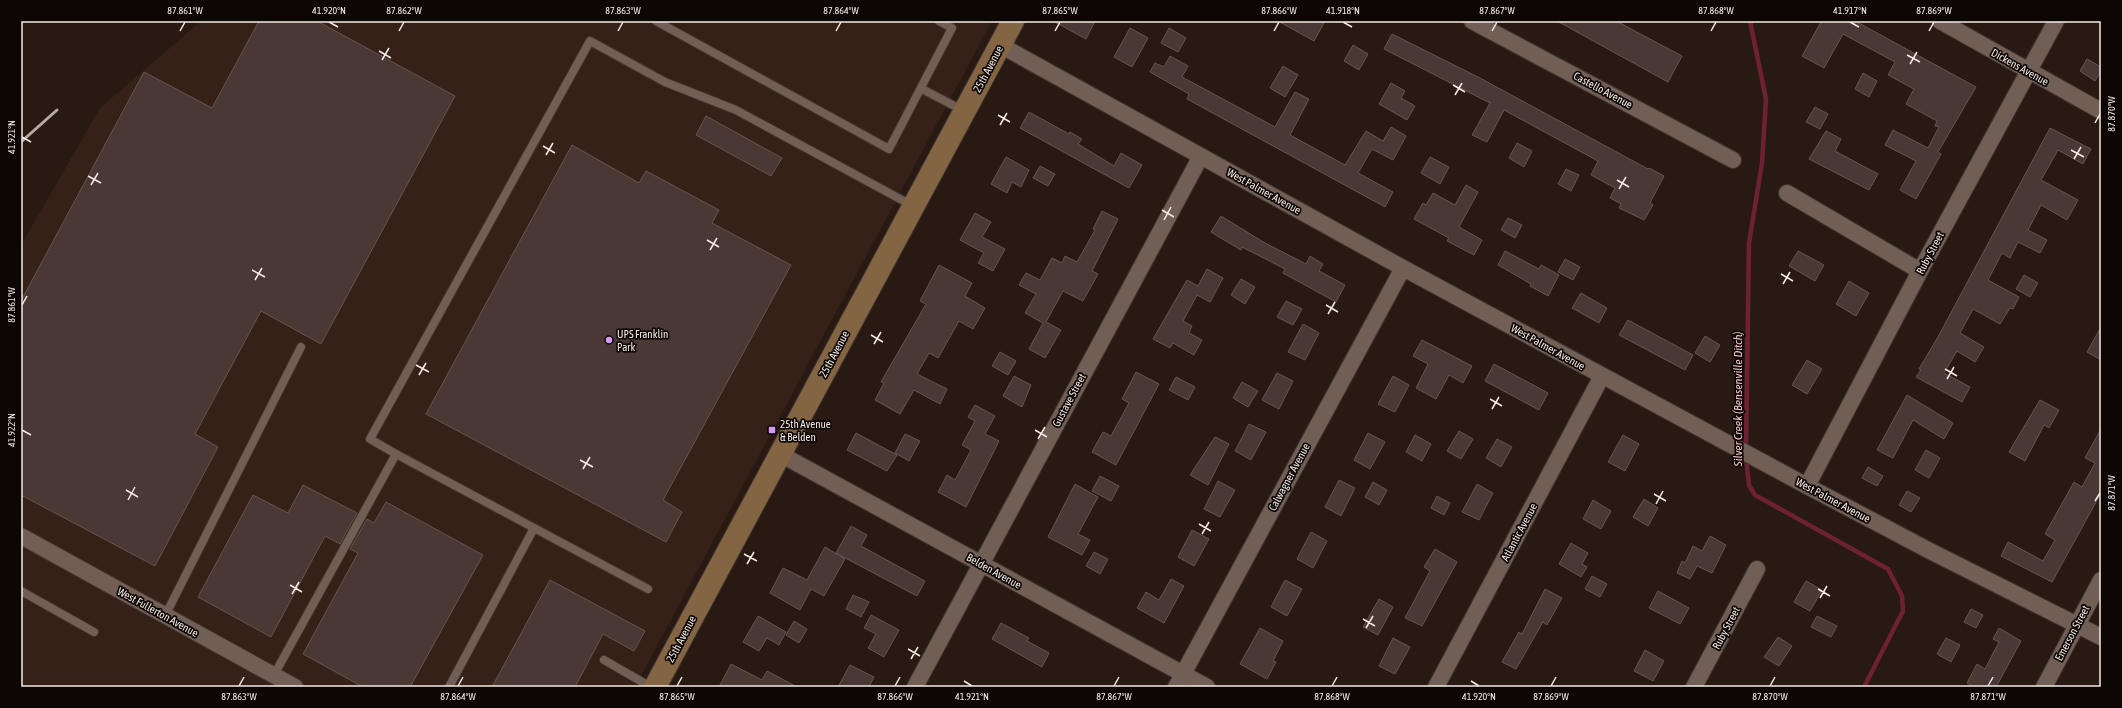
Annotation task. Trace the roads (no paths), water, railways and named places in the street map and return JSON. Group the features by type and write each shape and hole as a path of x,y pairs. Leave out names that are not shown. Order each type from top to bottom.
{"main road":[{"name":"25th Avenue","path":"655,687 1013,21"}],"street":[{"name":"Castello Avenue","path":"1472,21 1733,160"},
{"name":"Dickens Avenue","path":"1940,21 2101,112"},
{"name":"Ruby Street","path":"1806,486 1920,271 2056,21"},
{"name":"West Palmer Avenue","path":"1000,45 1403,268 1778,471 1930,551 2101,637"},
{"name":"Gustave Street","path":"915,687 1201,156"},
{"path":"1787,193 1920,271"},
{"name":"Calwagner Avenue","path":"1180,680 1403,268"},
{"name":"Atlantic Avenue","path":"1436,687 1602,376"},
{"name":"Belden Avenue","path":"780,454 981,564 1180,680 1207,687"},
{"name":"West Fullerton Avenue","path":"21,536 295,687"},
{"name":"Ruby Street","path":"1694,687 1757,569"},
{"name":"Emerson Street","path":"2044,687 2101,580"}],"lane":[{"path":"656,21 889,149 922,89 952,28 939,21"},
{"path":"648,589 370,439 590,40 665,82 736,110 913,207"},
{"path":"922,89 965,111"},
{"path":"165,616 301,348"},
{"path":"274,675 396,454"},
{"path":"449,687 534,528"},
{"path":"21,591 94,632"},
{"path":"604,660 651,687"}],"waterway":[{"name":"Silver Creek (Bensenville Ditch)","path":"1746,450 1749,243 1762,163 1766,99 1750,21"},
{"name":"Silver Creek (Bensenville Ditch)","path":"1746,457 1749,485 1755,495 1888,569 1902,596 1903,611 1864,687"}],"railway":[{"path":"21,142 57,110"}],"place":[{"name":"UPS Franklin Park","path":"609,340"},
{"name":"25th Avenue & Belden","path":"772,430"}]}
